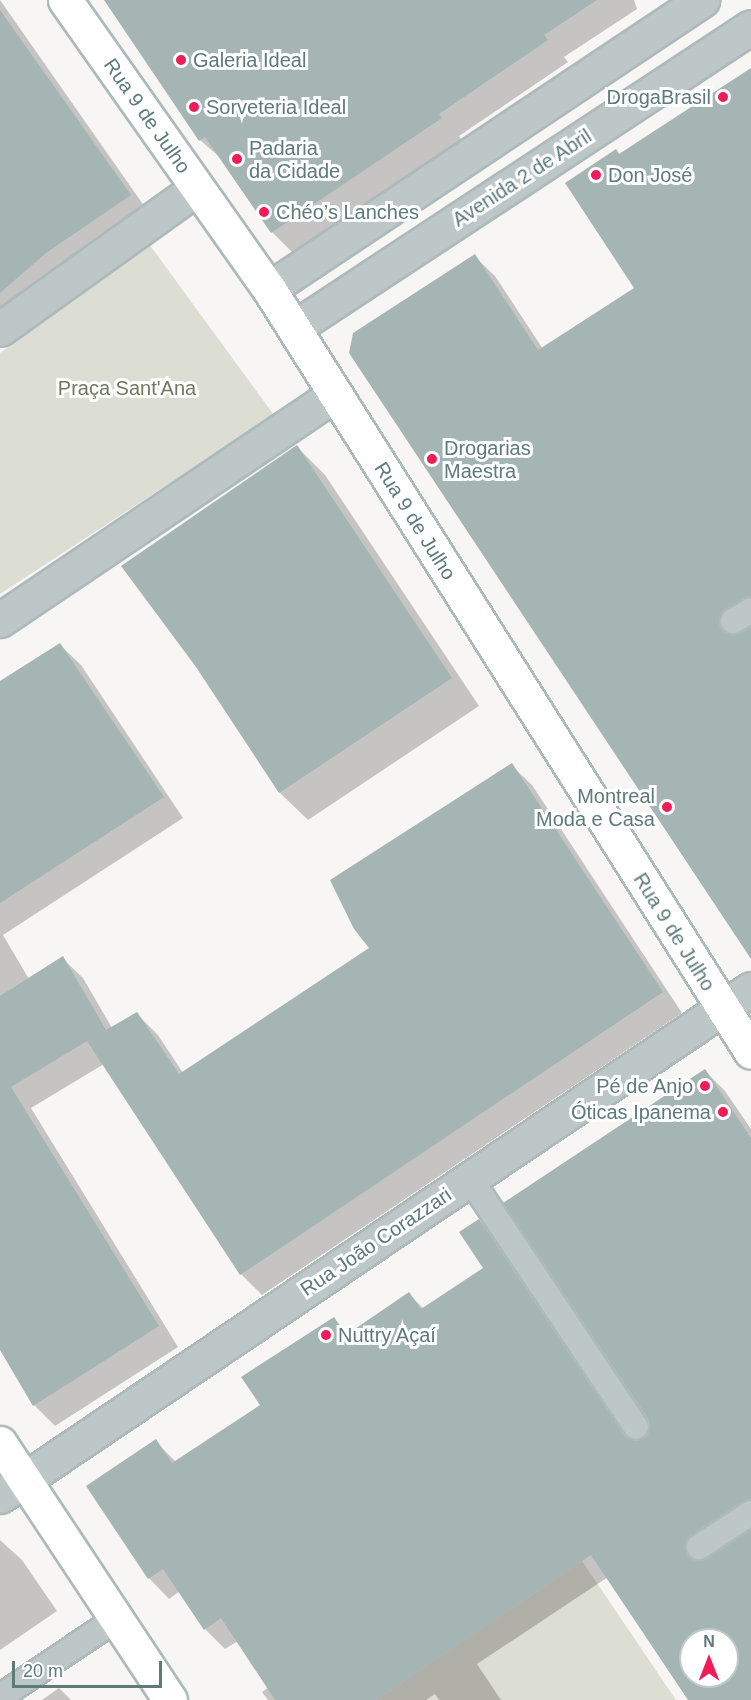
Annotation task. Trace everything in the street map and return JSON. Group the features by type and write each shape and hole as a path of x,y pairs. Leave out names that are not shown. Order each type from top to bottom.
{"street":[{"name":"Rua 9 de Julho","path":"65,0 269,289 751,1052"},
{"path":"269,289 702,0"},
{"name":"Avenida 2 de Abril","path":"294,328 751,27"},
{"path":"0,329 197,188"},
{"path":"0,620 335,394"},
{"name":"Rua João Corazzari","path":"12,1488 751,989"},
{"path":"0,1443 12,1488 116,1619 170,1700"}],"lane":[{"path":"470,1179 636,1427"},
{"path":"699,1547 751,1513"},
{"path":"0,1697 116,1619"}],"green space":[{"name":"Praça Sant'Ana","path":"149,244 274,415 0,594 0,353"},
{"path":"582,1561 676,1700 376,1700"}],"building":[{"path":"104,0 597,0 544,35 548,40 439,114 442,118 271,233 205,137 199,141"},
{"path":"0,10 131,195 46,253 0,293"},
{"path":"751,68 751,596 726,609 719,621 721,629 733,635 751,627 751,959 349,353 353,333 475,254 538,350 634,288 565,183 616,149 619,154"},
{"path":"297,445 452,678 279,793 196,667 121,566"},
{"path":"60,643 164,797 0,903 0,681"},
{"path":"512,763 663,992 240,1275 87,1041 11,1087 159,1326 33,1406 0,1350 0,996 63,956 106,1030 137,1012 179,1074 369,948 354,929 330,880"},
{"path":"705,1069 751,1138 751,1499 691,1535 685,1548 692,1559 700,1561 751,1530 751,1700 688,1700 680,1688 739,1688 739,1628 679,1628 679,1687 591,1555 376,1700 275,1700 221,1618 204,1630 163,1569 148,1579 86,1486 156,1439 172,1463 260,1405 241,1377 334,1317 346,1335 409,1292 421,1309 483,1268 459,1232 479,1219 624,1435 636,1441 644,1438 650,1427 648,1419 503,1203"}],"place":[{"name":"Galeria Ideal","path":"181,60"},
{"name":"DrogaBrasil","path":"723,97"},
{"name":"Sorveteria Ideal","path":"194,107"},
{"name":"Padaria da Cidade","path":"237,159"},
{"name":"Don José","path":"596,175"},
{"name":"Chéo’s Lanches","path":"264,212"},
{"name":"Drogarias Maestra","path":"432,459"},
{"name":"Montreal Moda e Casa","path":"667,807"},
{"name":"Pé de Anjo","path":"705,1086"},
{"name":"Óticas Ipanema","path":"723,1112"},
{"name":"Nuttry Açaí","path":"326,1335"}]}
